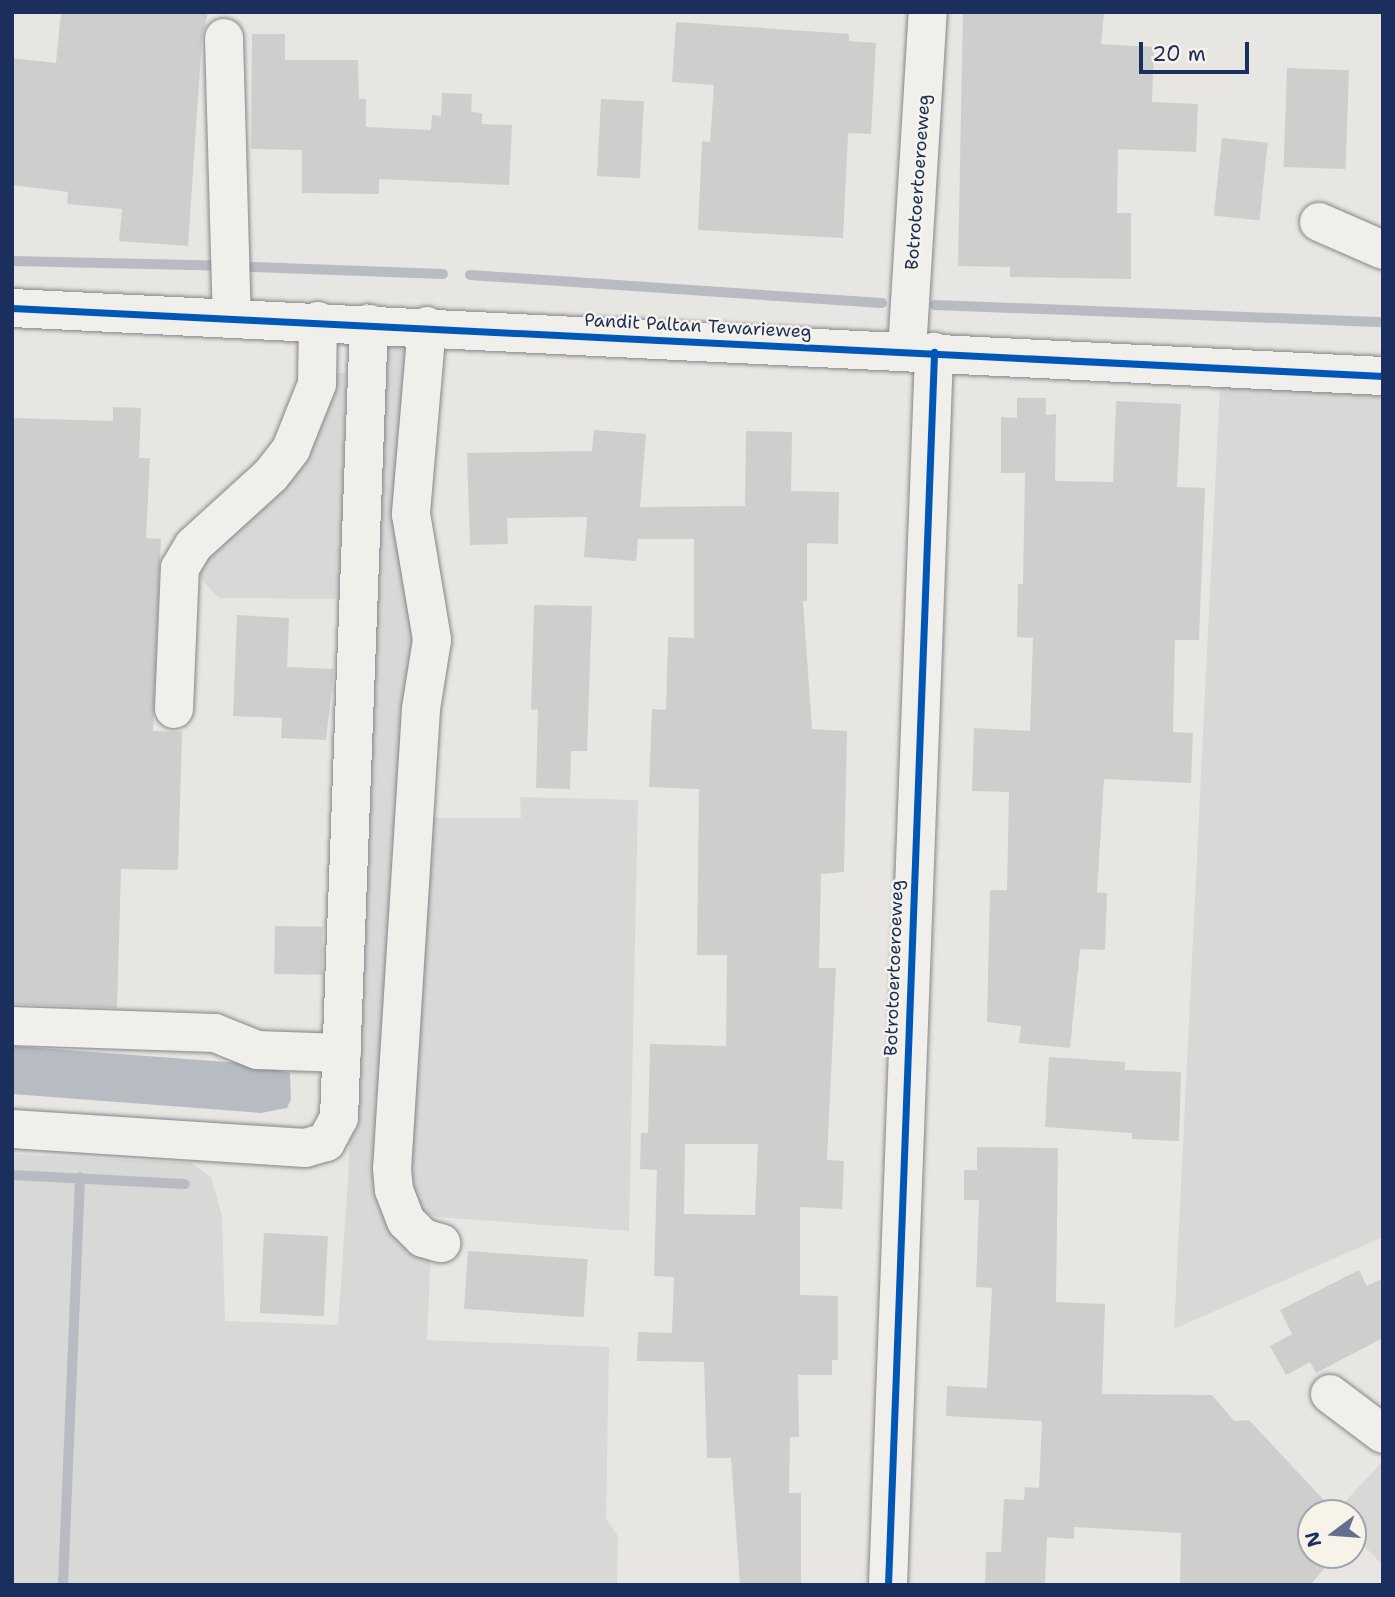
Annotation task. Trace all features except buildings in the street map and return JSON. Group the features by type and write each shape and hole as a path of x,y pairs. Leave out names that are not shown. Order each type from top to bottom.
{"street":[{"name":"Botrotoertoeroeweg","path":"888,1585 928,12"},
{"path":"225,38 232,317"},
{"path":"1319,222 1383,250"},
{"name":"Pandit Paltan Tewarieweg","path":"12,308 427,326 1383,376"},
{"path":"174,709 180,568 192,546 271,475 291,449 317,384 318,321"},
{"path":"12,1129 305,1148 326,1142 339,1118 369,324"},
{"path":"427,326 411,514 432,640 421,709 392,1168 394,1190 406,1221 423,1238 440,1243"},
{"path":"12,1026 215,1033 257,1050 342,1053"},
{"path":"1330,1394 1383,1434"}],"shaded area":[{"path":"413,339 425,651 384,1183 431,1249 427,1340 609,1347 606,1519 618,1536 617,1585 12,1585 12,1154 191,1163 211,1177 222,1216 225,1321 338,1325 348,1181 379,361 383,343"},
{"path":"327,373 347,373 339,599 219,598 201,579 198,567"},
{"path":"1220,385 1383,392 1383,1237 1174,1329"},
{"path":"520,797 638,800 629,1231 437,1217 415,1209 402,1182 420,818 521,818"},
{"path":"12,1046 254,1064 290,1073 291,1099 287,1108 261,1113 12,1094"},
{"path":"1383,1461 1383,1565 1367,1549 1367,1499 1348,1499"}],"waterway":[{"path":"12,261 225,266"},
{"path":"252,267 443,274"},
{"path":"470,275 882,303"},
{"path":"935,305 1383,322"},
{"path":"12,1175 185,1184"},
{"path":"63,1585 80,1177"}],"cycle path":[{"path":"12,308 1383,376"},
{"path":"888,1585 934,352"}]}
